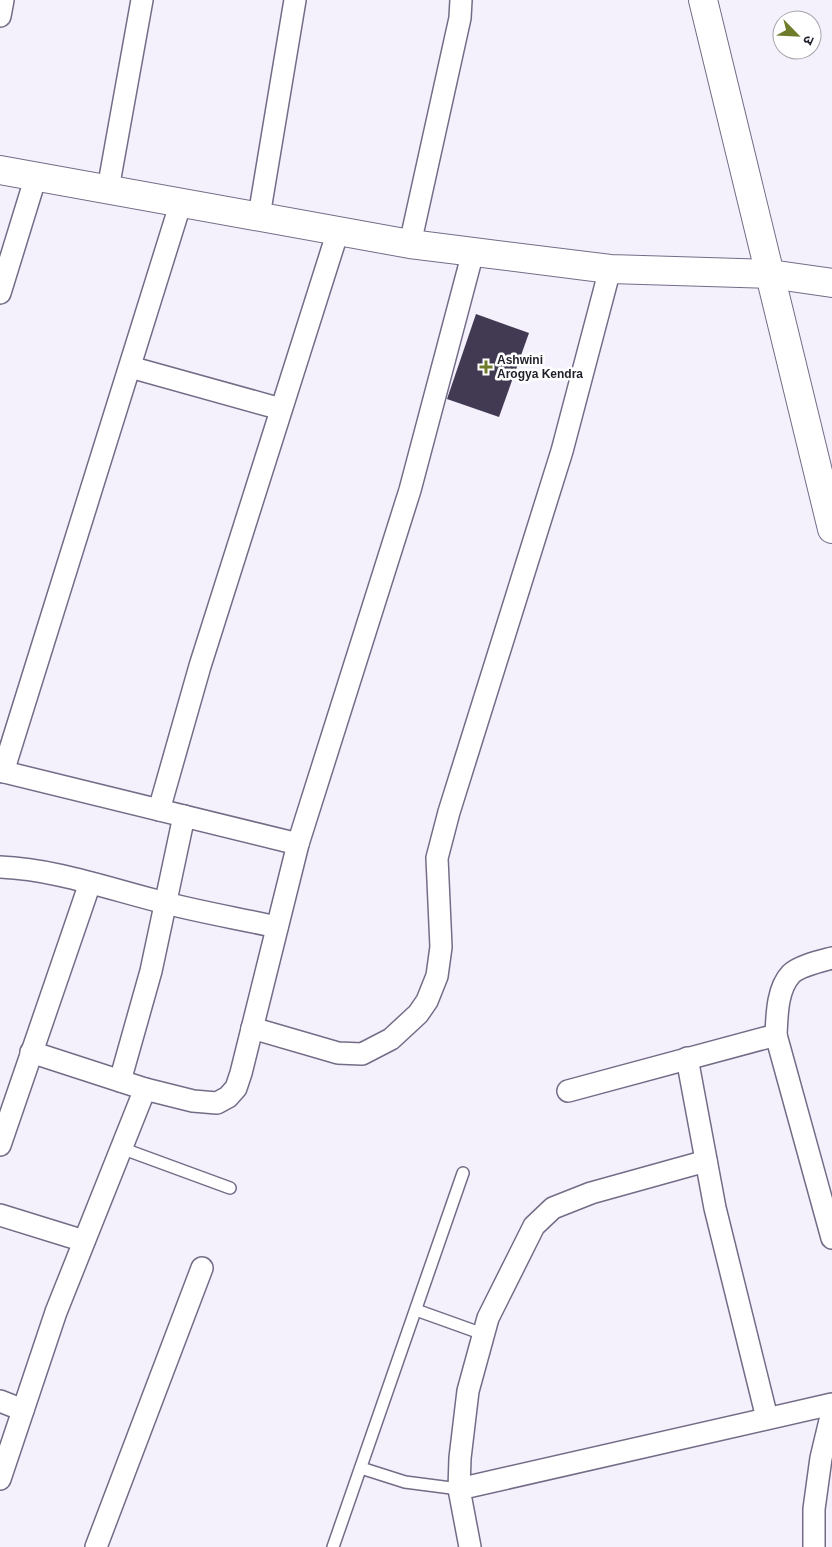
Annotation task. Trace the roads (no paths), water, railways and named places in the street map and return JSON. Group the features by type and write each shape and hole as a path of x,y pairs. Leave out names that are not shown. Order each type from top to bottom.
{"street":[{"path":"0,16 3,0"},
{"path":"108,189 142,0"},
{"path":"260,216 295,0"},
{"path":"410,244 460,18 461,0"},
{"path":"703,0 832,529"},
{"path":"0,170 410,244 610,269 770,274 832,283"},
{"path":"0,293 36,176"},
{"path":"181,202 2,772 298,844"},
{"path":"159,810 200,666 338,231"},
{"path":"31,1052 193,1101 217,1102 228,1097 236,1088 298,844 410,490 473,252"},
{"path":"252,1028 338,1053 362,1054 391,1039 418,1014 427,1001 438,976 441,947 437,858 448,812 562,452 610,269"},
{"path":"130,367 281,409"},
{"path":"120,1080 151,971 184,816"},
{"path":"0,867 21,869 90,883 165,903 277,927"},
{"path":"0,1145 90,883"},
{"path":"832,958 815,962 792,973 782,989 777,1011 776,1034 832,1238"},
{"path":"568,1090 776,1034"},
{"path":"687,1058 715,1208 767,1418"},
{"path":"0,1479 56,1312 145,1088"},
{"path":"470,1547 460,1488 460,1458 468,1391 488,1318 534,1226 553,1208 591,1193 706,1161"},
{"path":"0,1214 84,1241"},
{"path":"96,1547 202,1268"},
{"path":"0,1401 23,1410"},
{"path":"460,1488 832,1404"},
{"path":"814,1547 814,1509 821,1458 832,1412"}],"lane":[{"path":"121,1148 230,1188"},
{"path":"333,1547 463,1172"},
{"path":"416,1310 483,1334"},
{"path":"361,1468 404,1482 460,1488"}],"place":[{"name":"Ashwini Arogya Kendra","path":"486,367"}]}
